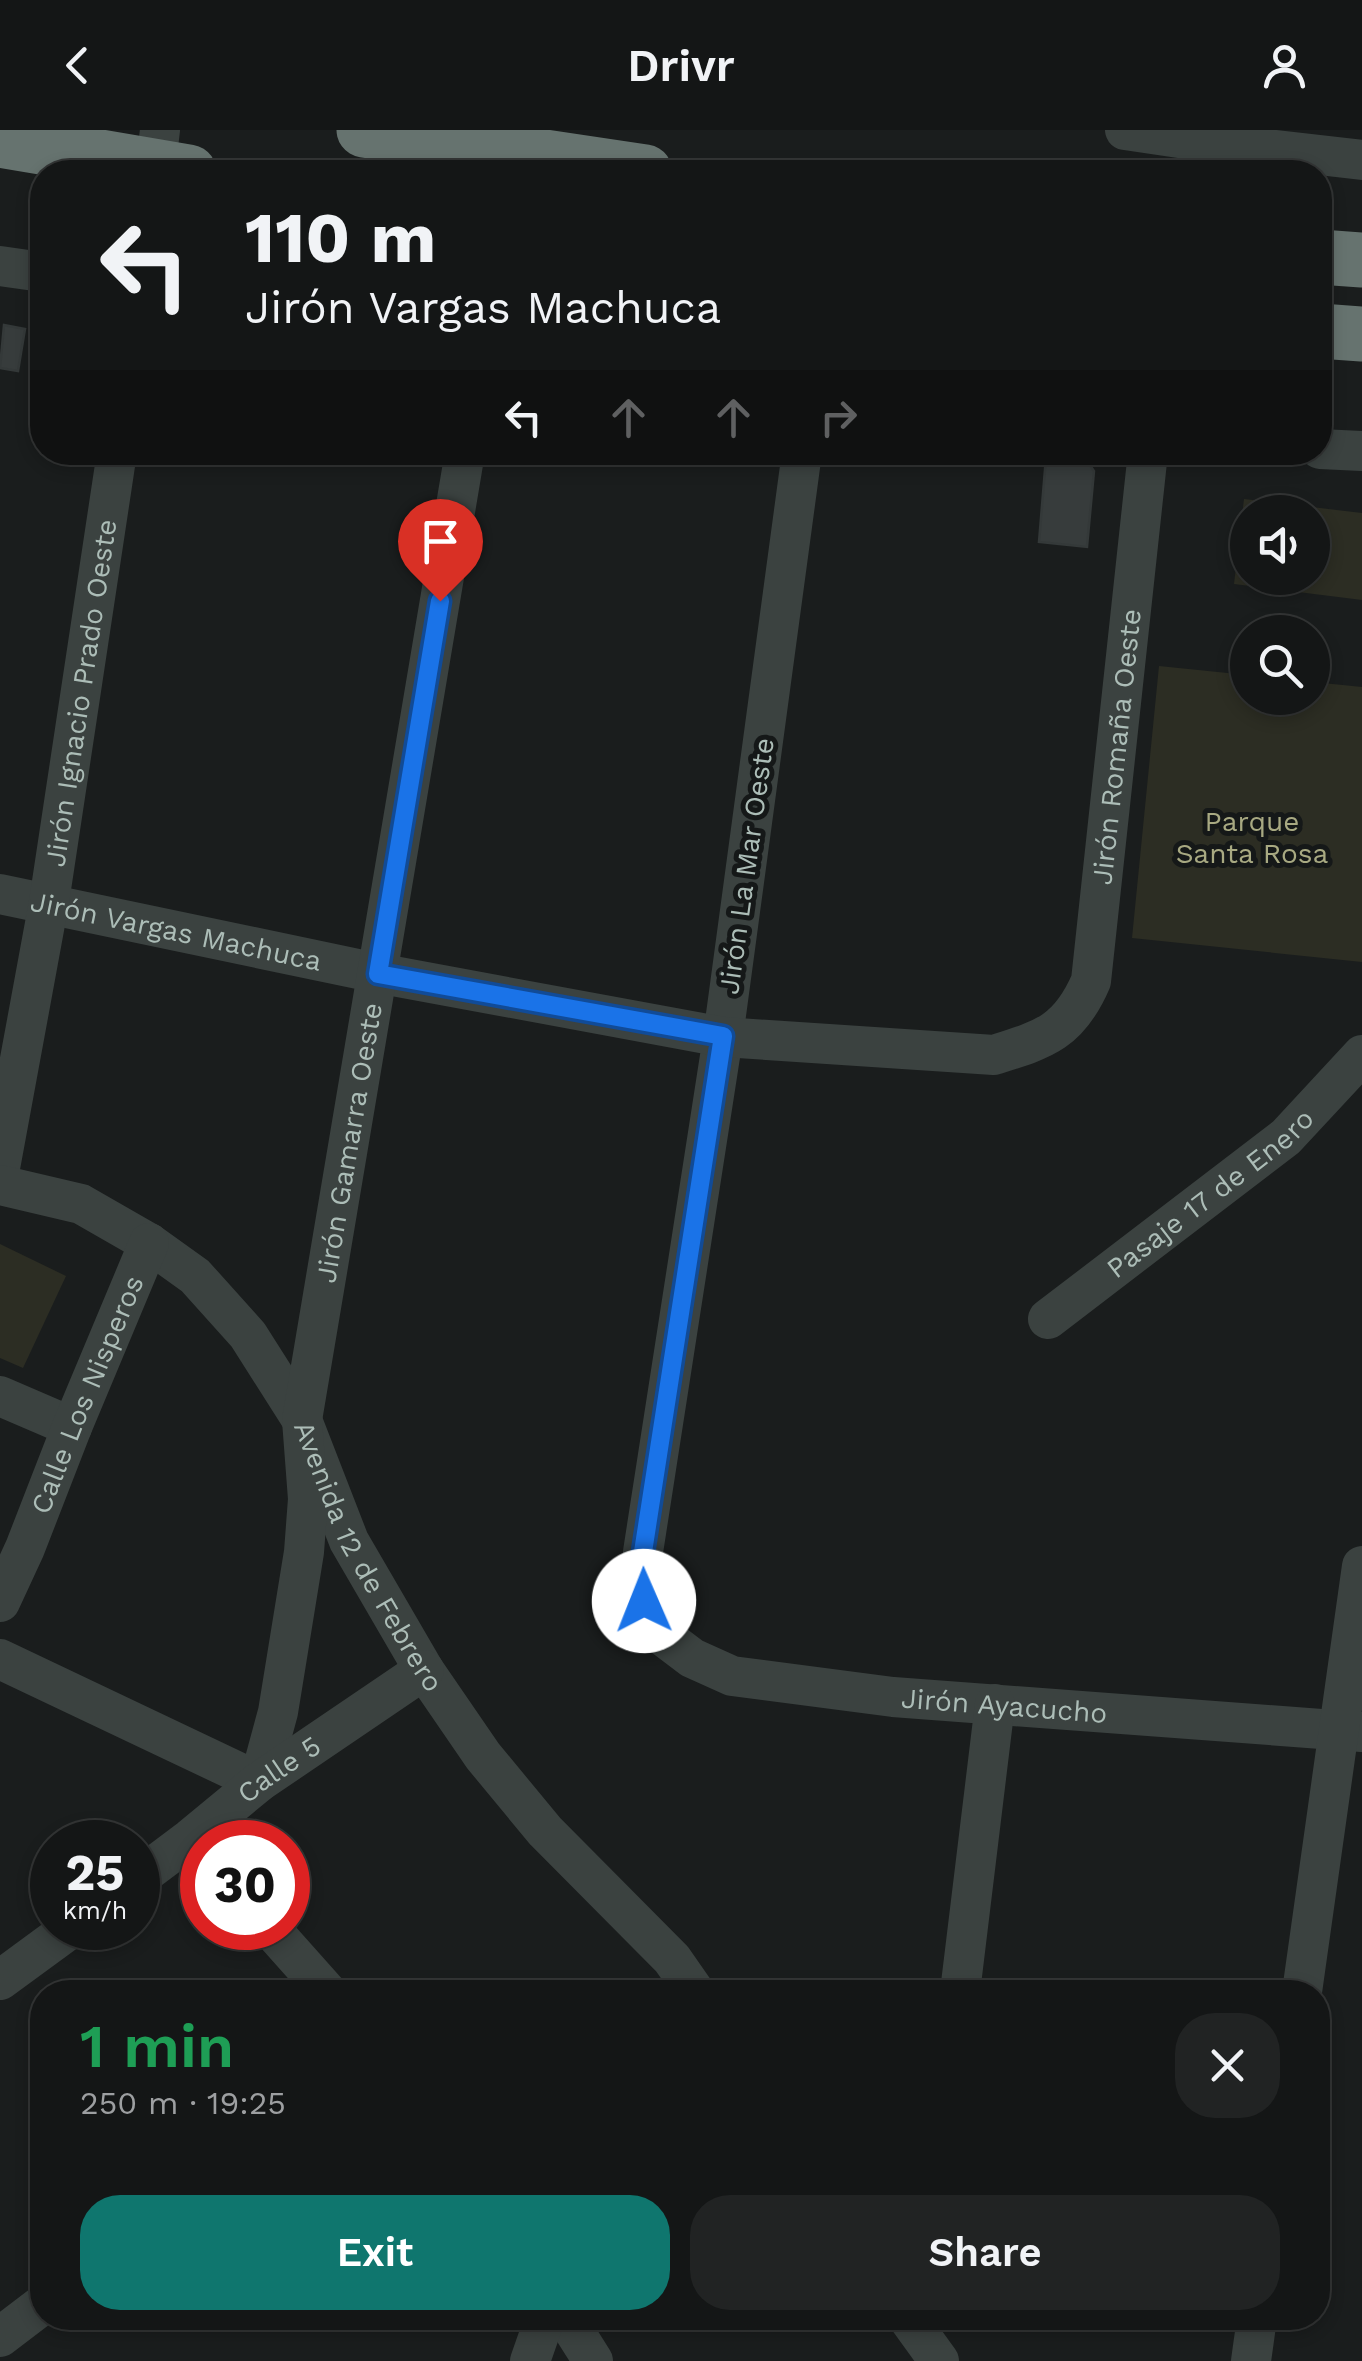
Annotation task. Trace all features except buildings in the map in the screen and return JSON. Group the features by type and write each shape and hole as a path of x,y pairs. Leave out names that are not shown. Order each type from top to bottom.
{"highway":[{"path":"364,130 565,160"},
{"path":"0,140 165,160"},
{"path":"1332,257 1362,260"},
{"path":"1332,331 1362,334"}],"street":[{"path":"1126,130 1207,136 1362,160"},
{"path":"0,266 30,270"},
{"path":"1332,450 1362,451"},
{"name":"Jirón Ignacio Prado Oeste","path":"0,1168 49,902 115,465"},
{"name":"Jirón Gamarra Oeste","path":"302,1420 463,465"},
{"name":"Jirón La Mar Oeste","path":"659,1633 644,1601 643,1552 723,1036 800,465"},
{"name":"Jirón Romaña Oeste","path":"1060,1028 1080,1006 1091,981 1147,465"},
{"name":"Jirón Vargas Machuca","path":"0,894 378,974 723,1036 994,1055 1029,1044 1060,1028"},
{"name":"Pasaje 17 de Enero","path":"1048,1318 1286,1137 1362,1056"},
{"name":"Avenida 12 de Febrero","path":"0,1185 81,1204 150,1242 195,1276 248,1335 302,1420 349,1541 424,1670 484,1756 666,1976"},
{"name":"Calle Los Nisperos","path":"0,1602 150,1242"},
{"path":"0,1396 72,1427"},
{"path":"0,1659 259,1782 278,1712 304,1552 308,1499 302,1420"},
{"path":"1304,1980 1350,1731 1362,1566"},
{"name":"Jirón Ayacucho","path":"659,1633 692,1658 732,1676 892,1697 1350,1731"},
{"name":"Calle 5","path":"221,1820 259,1782 424,1670"},
{"path":"961,1980 995,1704"},
{"path":"0,1980 41,1950"},
{"path":"290,1950 316,1980"},
{"path":"0,2337 30,2314"},
{"path":"530,2361 541,2330"},
{"path":"574,2330 594,2361"},
{"path":"1250,2361 1255,2330"}],"green space":[{"path":"1330,509 1362,513 1362,600 1322,595 1330,595"},
{"name":"Parque Santa Rosa","path":"1159,666 1230,673 1230,715 1330,715 1330,684 1362,687 1362,962 1132,938"},
{"path":"0,1244 66,1276 23,1368 0,1358"}],"route":[{"path":"440,601 378,974 723,1036 643,1552 644,1601"}]}
